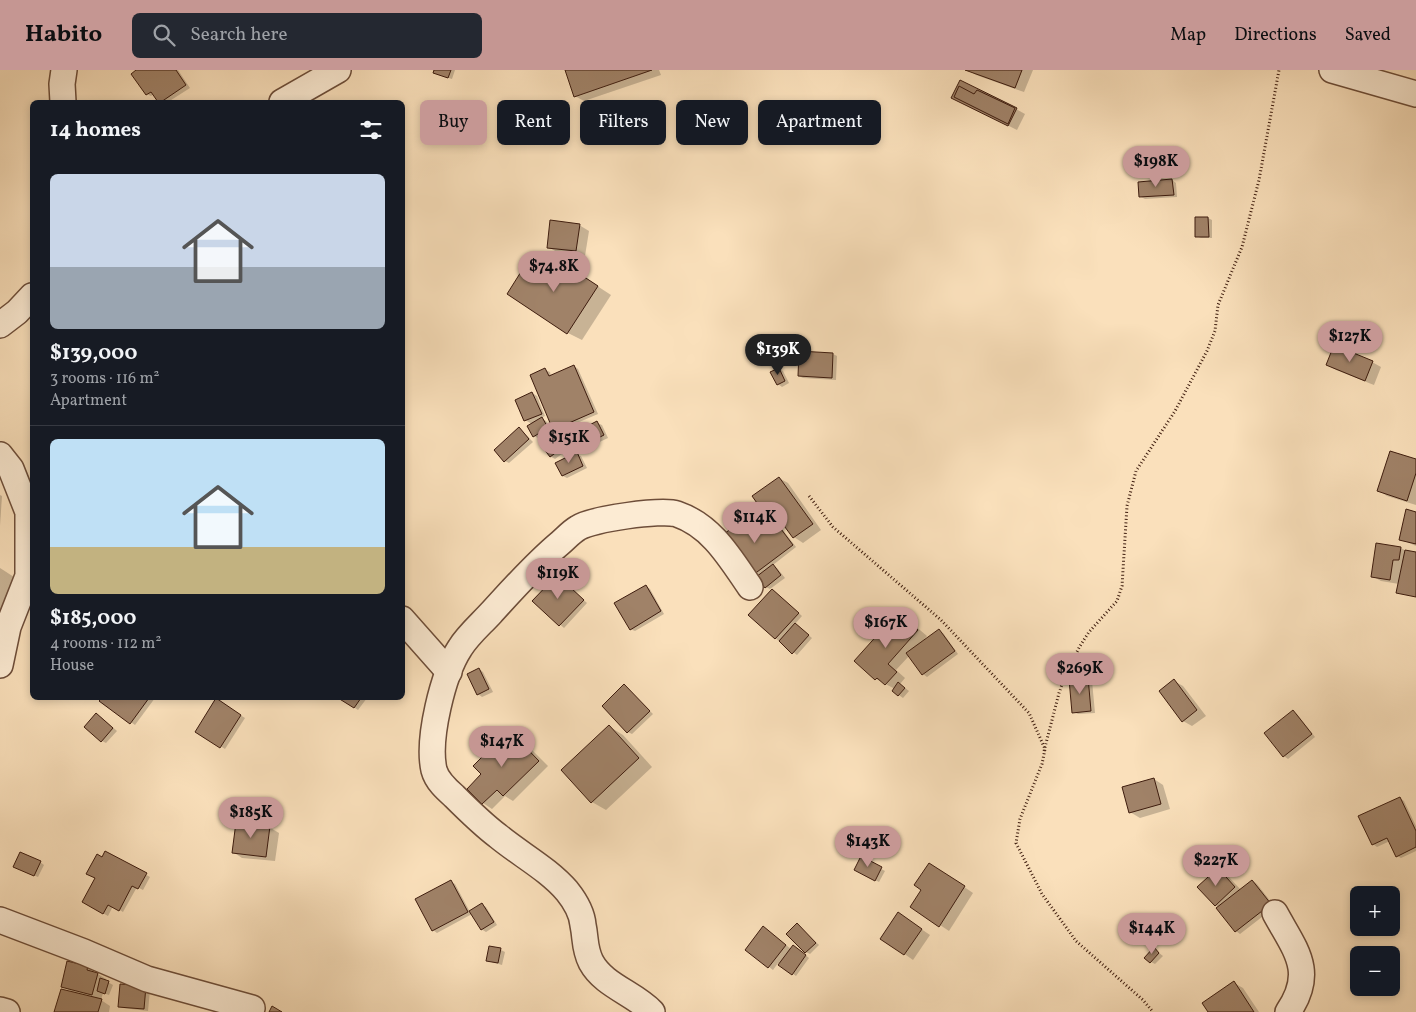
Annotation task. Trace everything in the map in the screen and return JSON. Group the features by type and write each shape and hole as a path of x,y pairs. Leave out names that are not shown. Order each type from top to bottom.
{"street":[{"path":"63,100 64,70"},
{"path":"286,100 338,70"},
{"path":"1332,70 1416,94"},
{"path":"0,326 18,312 30,298"},
{"path":"0,455 11,469 30,512 30,578 8,627 0,665"},
{"path":"652,1012 645,1004 609,982 592,964 585,947 583,924 578,907 567,891 547,872 498,836 440,782 434,770 433,746 438,706 449,672 460,647 535,564 580,526 626,515 657,512 676,513 702,526 722,547 750,587"},
{"path":"405,622 449,672"},
{"path":"1275,914 1302,964 1301,986 1288,1012"},
{"path":"0,920 84,952 147,979 252,1008"},
{"path":"0,1010 7,1012"}],"path":[{"path":"1153,1012 1143,1000 1076,941 1042,894 1016,843 1020,819 1042,764 1059,693 1068,671 1089,632 1117,601 1122,586 1127,506 1136,471 1179,404 1207,351 1215,331 1218,306 1242,247 1259,180 1279,70"},
{"path":"809,496 833,527 941,620 1014,695 1029,713 1044,751"}],"building":[{"path":"136,70 176,70 186,85 164,100 157,100 151,92 146,95 131,74"},
{"path":"434,70 451,70 448,78 433,73"},
{"path":"565,70 652,70 574,97"},
{"path":"965,70 1022,70 1015,88"},
{"path":"960,80 1017,108 1008,126 951,98"},
{"path":"959,86 974,94 977,90 1015,108 1008,124 954,97"},
{"path":"1172,179 1174,195 1139,197 1138,182"},
{"path":"1195,217 1208,217 1209,237 1195,237"},
{"path":"550,220 580,224 576,251 547,248"},
{"path":"551,255 598,286 567,334 507,294 524,267 538,276"},
{"path":"1334,345 1373,361 1365,381 1326,365"},
{"path":"799,351 833,353 832,378 798,376"},
{"path":"574,365 594,412 553,430 530,375 545,368 549,376"},
{"path":"779,368 785,381 777,385 770,372"},
{"path":"532,392 542,414 524,421 515,400"},
{"path":"542,417 548,428 533,437 527,426"},
{"path":"597,421 604,435 586,444 580,430"},
{"path":"519,427 529,439 504,462 494,450"},
{"path":"573,429 579,445 566,450 560,434"},
{"path":"554,436 562,448 550,457 541,445"},
{"path":"1390,451 1416,459 1416,473 1407,501 1377,491"},
{"path":"577,452 583,466 562,476 555,463"},
{"path":"779,477 813,524 793,538 771,508 764,513 752,496"},
{"path":"757,509 769,525 775,521 793,545 745,581 720,537"},
{"path":"1406,509 1416,512 1416,544 1399,540"},
{"path":"1376,543 1401,547 1399,560 1393,560 1390,580 1371,577"},
{"path":"1405,550 1416,552 1416,597 1396,593"},
{"path":"773,564 781,575 765,588 756,577"},
{"path":"557,575 584,600 559,626 532,601"},
{"path":"646,585 661,611 630,630 614,603"},
{"path":"772,589 799,613 775,639 748,615"},
{"path":"898,612 918,630 888,664 897,672 885,685 877,678 875,680 854,661"},
{"path":"795,623 809,635 792,654 779,641"},
{"path":"939,629 955,651 922,675 906,653"},
{"path":"479,668 489,689 477,695 467,674"},
{"path":"1088,677 1091,711 1072,713 1069,679"},
{"path":"1174,679 1197,710 1182,722 1159,691"},
{"path":"898,682 905,688 898,696 892,691"},
{"path":"624,684 650,711 627,733 602,706"},
{"path":"100,700 148,700 130,724"},
{"path":"215,700 219,700 241,715 220,748 195,732"},
{"path":"341,700 360,700 354,708"},
{"path":"1293,710 1312,734 1283,757 1264,733"},
{"path":"96,713 113,728 101,742 84,727"},
{"path":"609,725 639,758 591,803 561,770"},
{"path":"509,730 539,761 503,796 497,790 482,804 467,789 481,774 473,766"},
{"path":"1154,778 1161,804 1129,813 1122,787"},
{"path":"1400,797 1416,831 1416,847 1396,857 1387,838 1372,845 1358,816"},
{"path":"236,822 270,826 266,857 232,853"},
{"path":"105,851 147,873 138,889 132,886 119,911 108,905 103,914 82,902 95,878 86,874 97,854 102,857"},
{"path":"20,852 41,861 34,876 13,867"},
{"path":"861,856 882,867 875,881 854,870"},
{"path":"929,863 965,886 939,927 910,907 921,890 914,885"},
{"path":"1218,868 1235,887 1215,906 1197,887"},
{"path":"451,880 468,912 432,931 415,899"},
{"path":"1252,880 1271,904 1235,932 1216,908"},
{"path":"482,903 494,922 481,930 469,911"},
{"path":"898,912 922,929 904,955 880,939"},
{"path":"797,923 816,943 805,953 786,934"},
{"path":"763,926 786,945 768,968 745,950"},
{"path":"793,945 806,955 792,975 778,965"},
{"path":"489,946 501,948 498,963 486,961"},
{"path":"1154,947 1159,953 1150,963 1144,958"},
{"path":"67,961 88,966 87,970 98,973 92,995 61,987"},
{"path":"100,978 109,981 105,994 97,991"},
{"path":"1234,981 1254,1012 1208,1012 1202,1003"},
{"path":"120,984 146,986 144,1009 118,1007"},
{"path":"61,989 102,999 98,1012 54,1012"},
{"path":"272,1006 282,1012 269,1012"}]}
